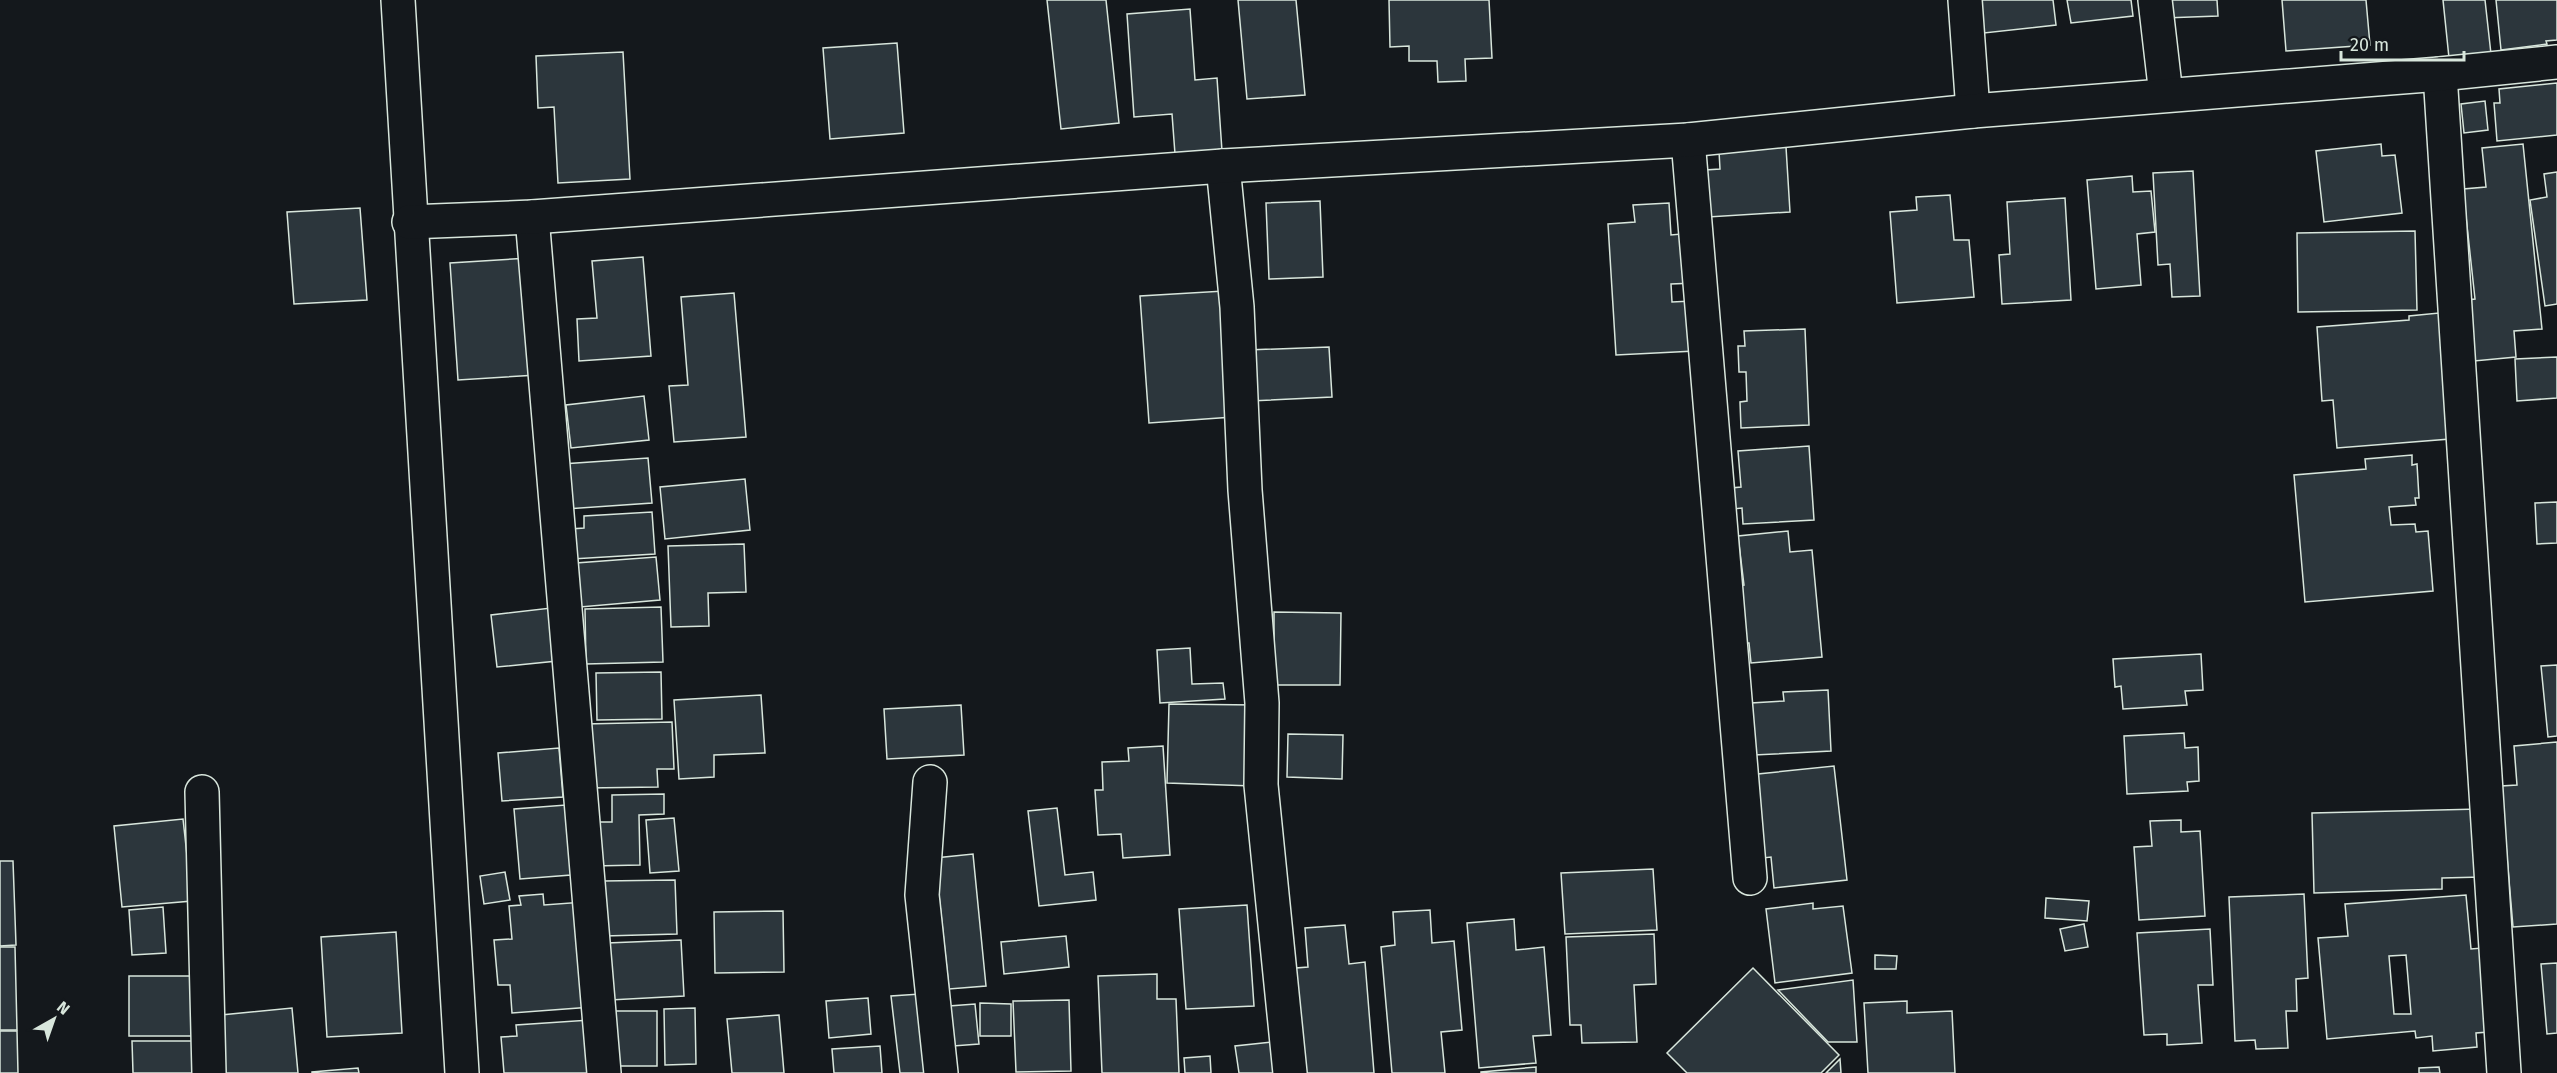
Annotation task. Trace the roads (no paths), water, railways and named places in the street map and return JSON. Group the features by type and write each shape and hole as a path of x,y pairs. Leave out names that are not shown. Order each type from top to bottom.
{"street":[{"path":"398,0 407,134 409,222 462,1073"},
{"path":"1965,0 1973,111"},
{"path":"2155,0 2166,95"},
{"path":"409,222 532,217 1223,166 1688,140 1973,111 2440,74 2557,62"},
{"path":"2440,74 2504,1073"},
{"path":"1688,140 1750,878"},
{"path":"1223,166 1237,307 1245,490 1262,704 1261,784 1290,1073"},
{"path":"532,217 604,1073"},
{"path":"930,782 922,895 941,1073"},
{"path":"202,792 209,1073"}]}
